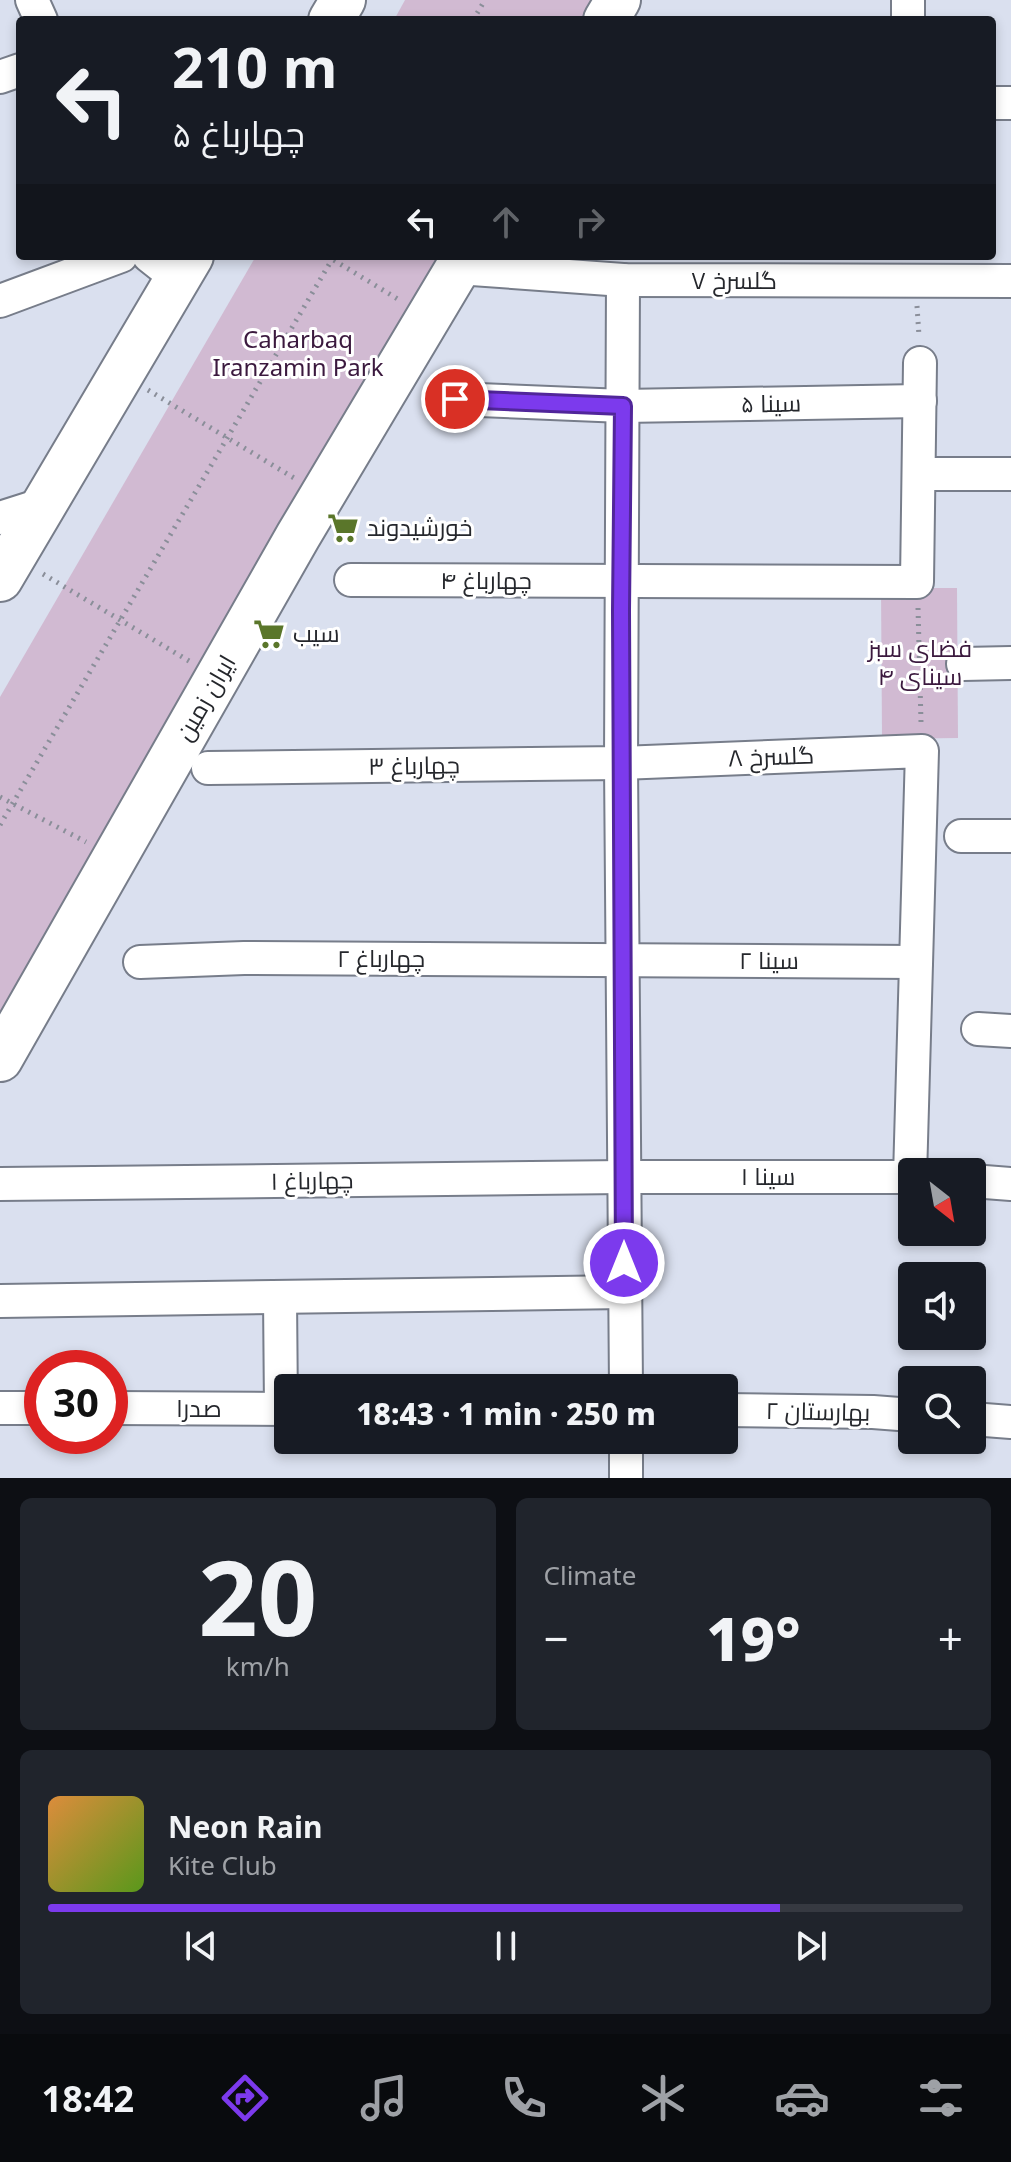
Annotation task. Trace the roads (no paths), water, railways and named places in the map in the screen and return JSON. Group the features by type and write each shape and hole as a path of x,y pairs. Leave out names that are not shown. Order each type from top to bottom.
{"main road":[{"name":"ایران زمین","path":"0,1059 323,495 461,262"},
{"path":"4,551 44,504 121,374 173,264"}],"street":[{"path":"0,301 110,260"},
{"name":"گلسرخ ۷","path":"461,262 623,280 915,269 1011,281"},
{"path":"623,280 621,763 626,1374"},
{"path":"920,363 920,474 1011,474"},
{"name":"سینا ۵","path":"455,399 623,406 920,401"},
{"name":"چهارباغ ۴","path":"351,580 917,582 920,474"},
{"path":"963,664 1011,663"},
{"name":"گلسرخ ۸","path":"621,763 922,751 916,962"},
{"name":"چهارباغ ۳","path":"208,768 621,763"},
{"path":"961,836 1011,836"},
{"name":"چهارباغ ۲","path":"140,962 244,958 622,960"},
{"name":"سینا ۲","path":"622,960 916,962"},
{"path":"911,1158 916,962"},
{"path":"978,1029 1011,1031"},
{"name":"سینا ۱","path":"624,1177 898,1177"},
{"name":"چهارباغ ۱","path":"0,1184 624,1177"},
{"path":"986,1182 1011,1184"},
{"path":"0,1301 624,1292"},
{"path":"280,1297 283,1374"},
{"path":"0,1408 24,1408"},
{"name":"صدرا","path":"128,1408 274,1409"},
{"name":"بهارستان ۲","path":"738,1410 898,1414"},
{"path":"986,1420 1011,1422"},
{"path":"626,1454 626,1478"}],"place":[{"name":"خورشیدوند","path":"343,528"},
{"name":"سیب","path":"269,634"}],"park label":[{"name":"Caharbaq Iranzamin Park","path":"298,354"},
{"name":"فضای سبز سینای ۴","path":"920,663"}]}
